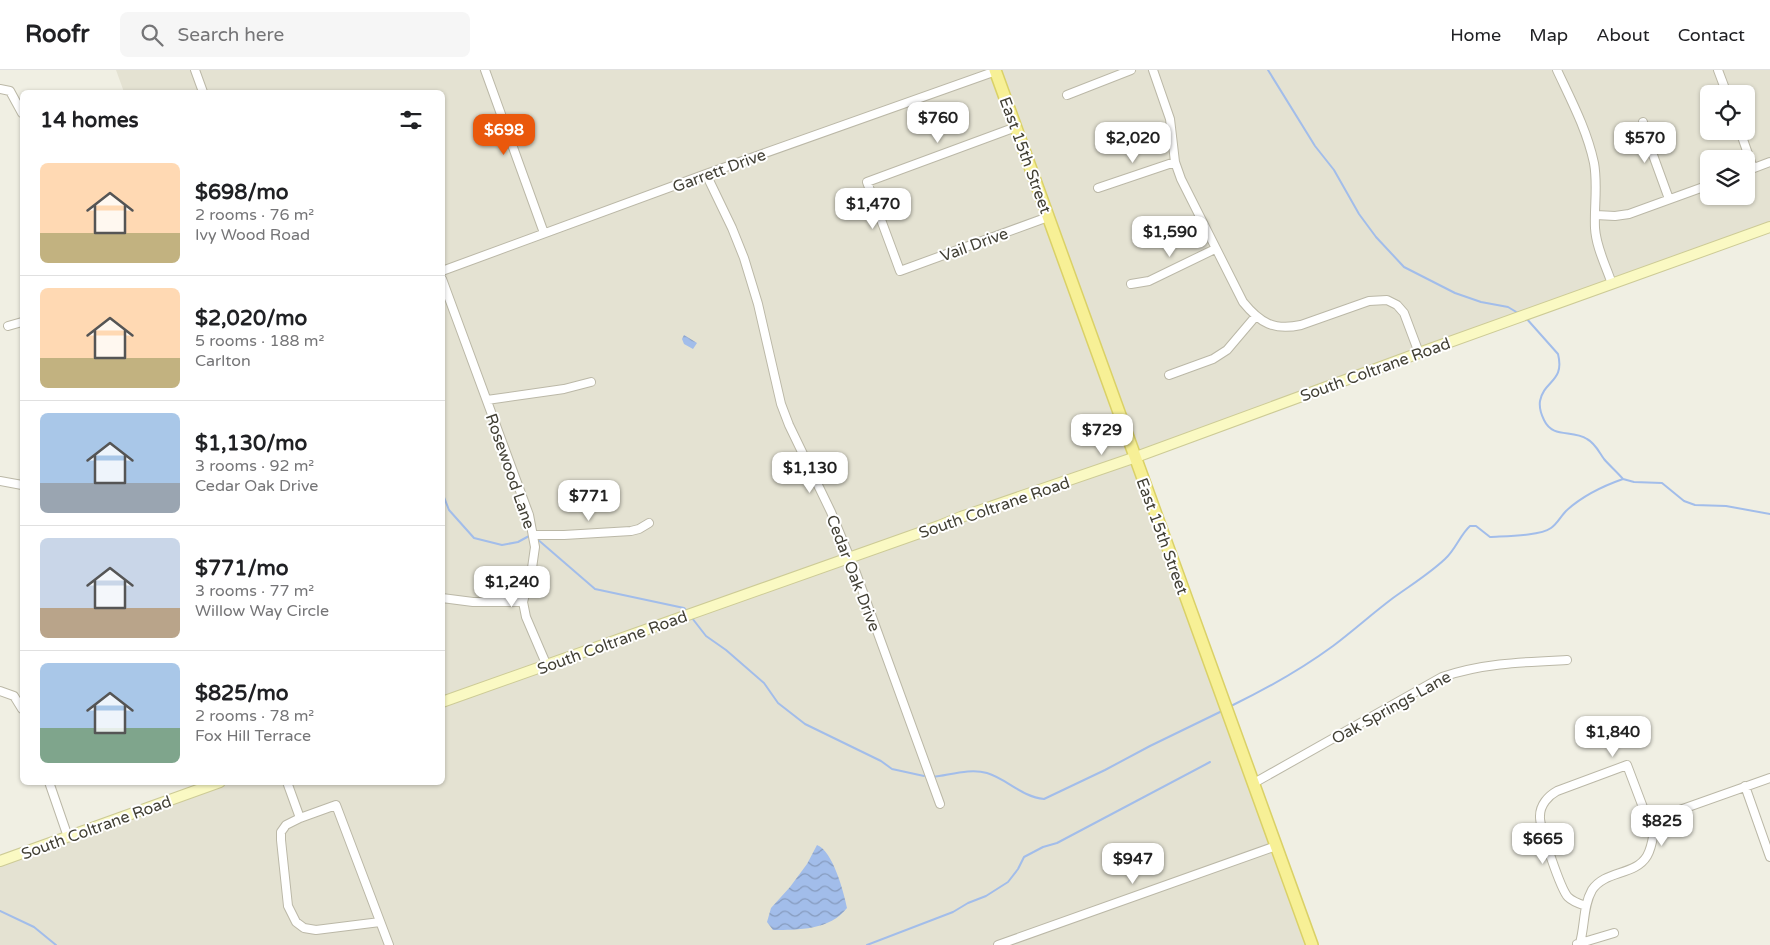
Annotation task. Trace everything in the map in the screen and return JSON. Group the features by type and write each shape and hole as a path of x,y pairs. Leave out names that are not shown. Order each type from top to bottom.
{"main road":[{"name":"East 15th Street","path":"996,71 1312,945"},
{"name":"South Coltrane Road","path":"445,701 939,526 961,516 1136,457 1770,227"},
{"name":"South Coltrane Road","path":"0,861 212,785"}],"street":[{"path":"195,70 202,90"},
{"path":"485,70 544,234"},
{"path":"1067,95 1131,70"},
{"path":"1153,70 1170,119 1176,162 1181,179 1243,302 1255,317 1266,323 1290,328 1302,326 1369,300 1387,300 1397,305 1404,313 1419,353"},
{"path":"1557,70 1580,120 1590,149 1597,183 1595,228 1597,242 1612,284"},
{"path":"1718,70 1724,85"},
{"name":"Garrett Drive","path":"445,269 996,71"},
{"path":"0,89 10,91 20,108"},
{"path":"1643,122 1670,199"},
{"name":"Vail Drive","path":"1016,127 867,182 900,271 1048,217"},
{"path":"1098,188 1176,162"},
{"path":"1755,168 1770,162"},
{"name":"Cedar Oak Drive","path":"706,174 744,258 758,304 771,367 786,418 831,512 849,557 940,804"},
{"path":"1596,215 1615,216 1629,214 1700,188"},
{"path":"1131,284 1149,281 1215,249"},
{"name":"Rosewood Lane","path":"445,287 529,515 534,538 532,568 523,602"},
{"path":"1169,375 1213,359 1227,350 1255,317"},
{"path":"8,326 20,323"},
{"path":"487,400 564,389 591,382"},
{"path":"0,481 20,485"},
{"path":"534,538 631,531 649,523"},
{"path":"445,598 473,602 523,602 526,617 547,666"},
{"name":"Oak Springs Lane","path":"1254,783 1442,676 1465,669 1514,662 1567,660"},
{"path":"0,691 14,696 20,706"},
{"path":"1586,906 1569,898 1562,885 1540,824 1540,812 1544,802 1557,791 1627,765 1644,810 1656,822"},
{"path":"1614,933 1578,944 1586,906 1593,889 1606,878 1633,868 1645,858 1650,848 1656,822 1674,812 1770,778"},
{"path":"50,785 68,837"},
{"path":"288,785 300,818"},
{"path":"1745,786 1770,857"},
{"path":"380,922 316,930 304,928 292,918 288,906 280,836 286,825 336,805 389,945"},
{"path":"998,945 1276,846"}],"shaded area":[{"path":"116,70 1770,70 1770,227 1136,457 1312,945 0,945 0,861 214,785 445,785 445,90 123,90"}],"water":[{"path":"684,335 697,343 693,349 684,344 682,339"},
{"path":"817,845 823,849 833,864 847,908 832,921 823,925 793,930 773,930 767,922 771,908 807,864"}],"waterway":[{"path":"1268,70 1315,146 1334,170 1359,214 1376,237 1404,267 1455,293 1481,302 1508,307 1518,313"},
{"path":"1526,318 1558,354 1559,370 1545,389 1540,401 1540,411 1544,420 1552,430 1575,434 1590,441 1623,479"},
{"path":"1623,479 1634,482 1662,483 1684,501 1695,505 1726,506 1770,514"},
{"path":"1231,706 1283,678 1333,646 1439,564 1449,555 1470,526 1476,526 1490,537 1546,531 1566,511 1586,496 1623,479"},
{"path":"445,500 449,510 474,538 502,545 518,542 529,536"},
{"path":"536,538 595,589 684,608 688,612"},
{"path":"692,618 706,636 726,650 764,683 778,703 805,724 881,761 892,769 924,776"},
{"path":"933,777 967,772 987,773 1029,795 1044,799 1222,711"},
{"path":"867,945 953,912 968,903 986,896 1008,882 1024,857 1043,847 1057,843 1210,762"},
{"path":"0,911 34,927 56,945"}]}
